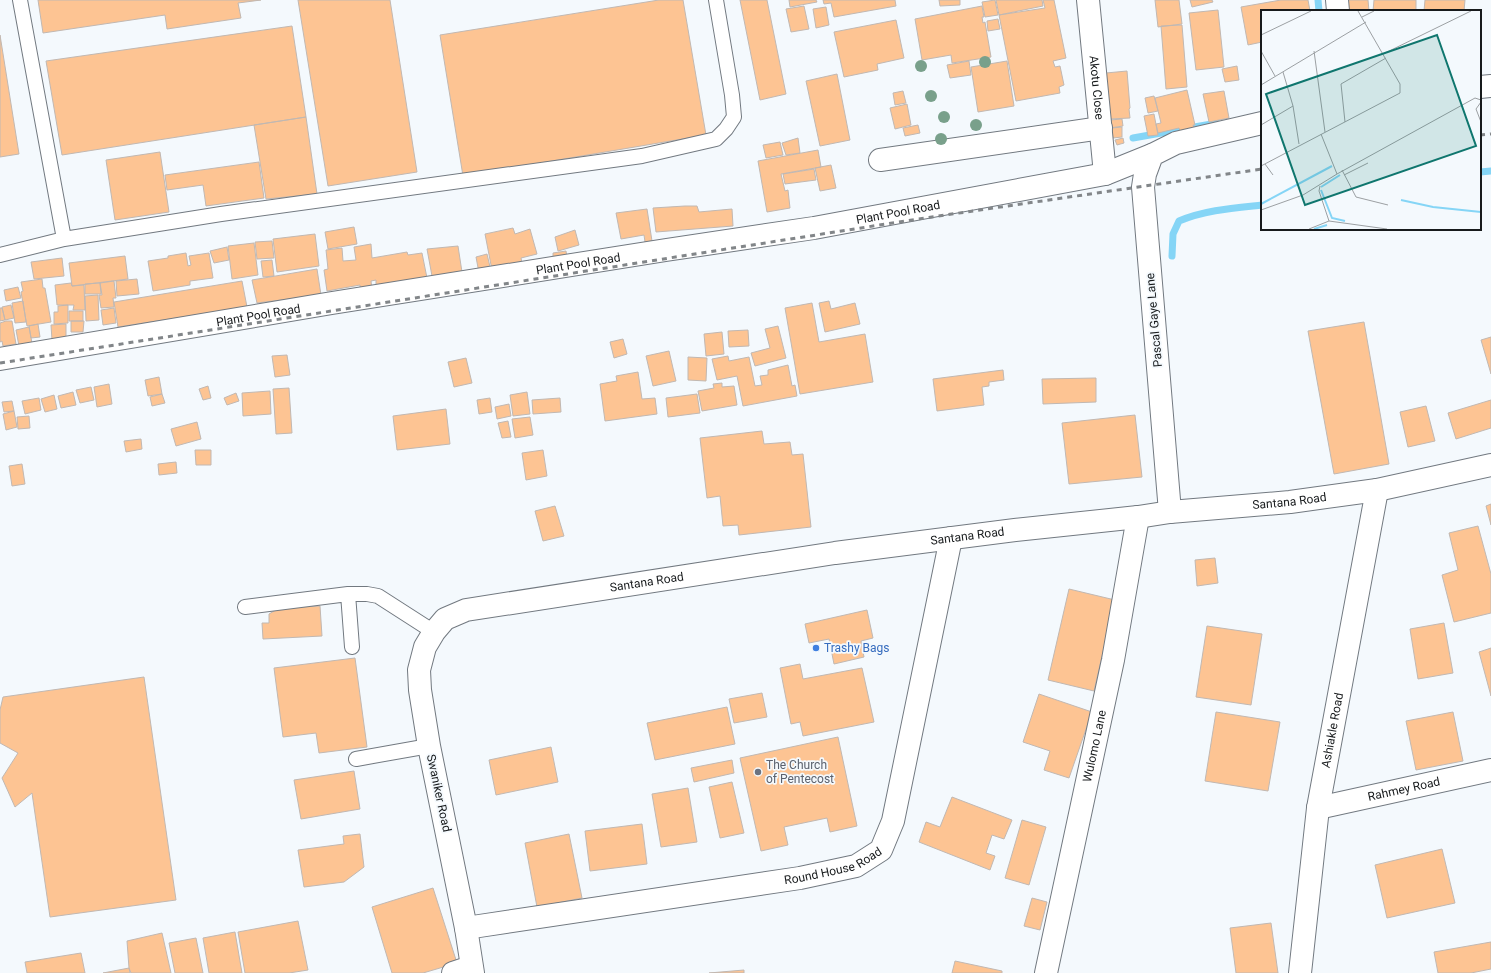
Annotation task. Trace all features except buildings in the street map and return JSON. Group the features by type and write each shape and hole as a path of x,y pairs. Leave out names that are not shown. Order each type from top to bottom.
{"street":[{"name":"Akotu Close","path":"1088,0 1106,174"},
{"path":"1336,0 1338,10"},
{"path":"1481,87 1491,86"},
{"path":"1152,155 1176,143 1261,123"},
{"path":"880,160 1101,128"},
{"name":"Plant Pool Road","path":"0,359 332,303 658,251 814,228 1106,174 1152,155"},
{"name":"Pascal Gaye Lane","path":"1152,155 1145,174 1143,186 1170,512"},
{"name":"Santana Road","path":"439,626 466,610 834,553 1170,512 1290,502 1377,490 1491,465"},
{"name":"Ashiakle Road","path":"1300,973 1318,808 1377,490"},
{"name":"Wulomo Lane","path":"1046,973 1113,660 1138,517"},
{"name":"Round House Road","path":"466,928 800,878 856,866 881,850 893,821 951,538"},
{"name":"Swaniker Road","path":"439,626 425,647 419,670 420,690 429,746 466,928 466,971"},
{"name":"Rahmey Road","path":"1318,808 1491,770"}],"lane":[{"path":"20,0 64,239"},
{"path":"0,255 64,239 221,214 642,156 716,139 726,129 734,117 732,96 716,0"},
{"path":"245,607 348,594 367,594 378,596 439,626"},
{"path":"348,594 352,647"},
{"path":"356,759 429,746"}],"waterway":[{"path":"1318,0 1319,10"},
{"path":"1133,138 1217,123"},
{"path":"1481,172 1491,171"},
{"path":"1172,256 1173,234 1179,221 1209,212 1230,208 1261,205"}],"railway":[{"path":"1481,135 1491,134"},
{"path":"0,363 918,219 1261,169"}],"place":[{"name":"Trashy Bags","path":"816,648"},
{"name":"The Church of Pentecost","path":"758,772"}]}
